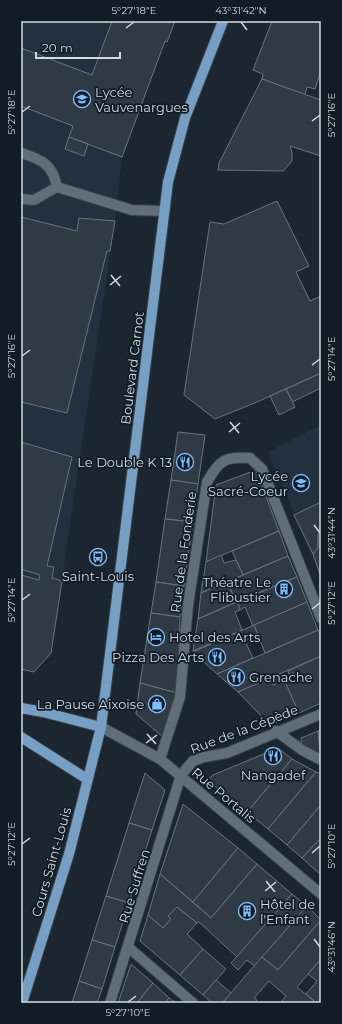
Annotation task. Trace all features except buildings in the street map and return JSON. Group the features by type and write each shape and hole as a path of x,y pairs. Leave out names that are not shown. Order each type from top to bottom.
{"main road":[{"name":"Boulevard Carnot","path":"101,727 168,182 185,118 222,21"},
{"path":"21,708 101,727"},
{"name":"Cours Saint-Louis","path":"22,1003 69,854 101,727"},
{"path":"21,736 87,779"}],"street":[{"path":"21,153 45,161 56,178 58,187"},
{"path":"21,199 34,200 58,187 132,210 164,211"},
{"name":"Rue de la Fonderie","path":"160,759 180,697 188,604 207,482 216,467 230,458 250,458 262,469 321,618"},
{"name":"Rue de la Cépède","path":"181,775 193,761 204,757 227,753 276,731 321,714"},
{"name":"Rue Portalis","path":"101,727 160,759 181,775 321,894"},
{"path":"276,731 302,750 321,760"},
{"name":"Rue Suffren","path":"110,1003 181,775"},
{"path":"128,947 193,1003"}],"shaded area":[{"path":"21,21 175,21 167,42 165,41 122,157 115,221 51,653 34,672 21,669"},
{"name":"Lycée Sacré-Coeur","path":"321,425 321,577 268,452"}],"place":[{"name":"Lycée Vauvenargues","path":"82,99"},
{"name":"Le Double K 13","path":"185,462"},
{"name":"Lycée Sacré-Coeur","path":"301,483"},
{"name":"Saint-Louis","path":"98,557"},
{"name":"Théatre Le Flibustier","path":"284,589"},
{"name":"Hotel des Arts","path":"156,637"},
{"name":"Pizza Des Arts","path":"217,657"},
{"name":"Grenache","path":"236,677"},
{"name":"La Pause Aixoise","path":"157,704"},
{"name":"Nangadef","path":"273,756"},
{"name":"Hôtel de l'Enfant","path":"247,911"}]}
